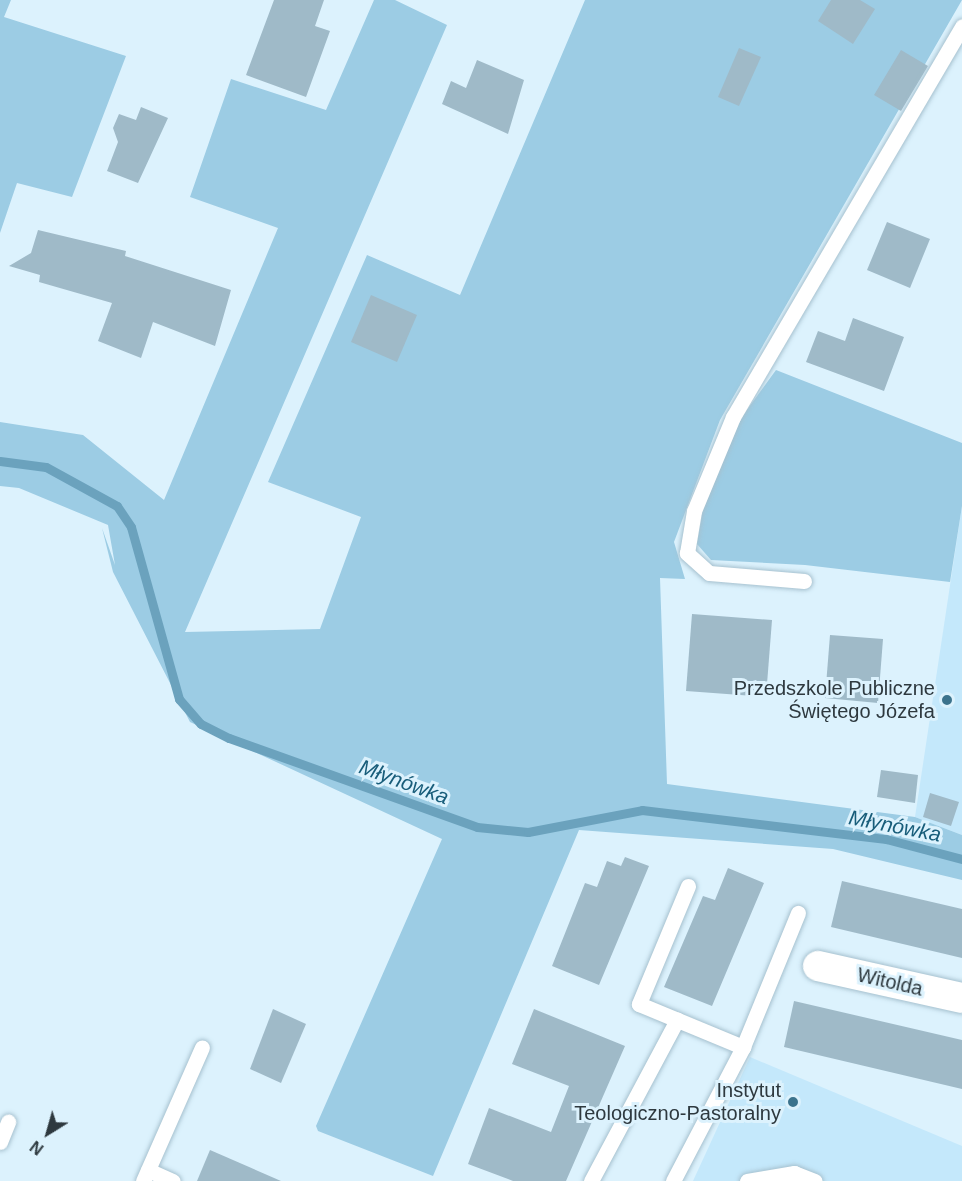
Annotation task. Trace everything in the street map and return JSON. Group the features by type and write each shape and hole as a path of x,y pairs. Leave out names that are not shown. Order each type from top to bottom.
{"street":[{"name":"Witolda","path":"818,966 962,998"}],"lane":[{"path":"804,581 709,573 687,553 694,511 733,417 962,26"},
{"path":"688,886 639,1004 743,1047"},
{"path":"673,1181 743,1047 798,914"},
{"path":"591,1181 677,1020"},
{"path":"173,1181 145,1176 202,1047"},
{"path":"0,1142 8,1122"},
{"path":"747,1181 794,1173 814,1181"}],"shaded area":[{"path":"0,0 11,0 4,17 126,56 72,197 17,183 0,233"},
{"path":"374,0 395,0 447,25 185,632 320,629 361,517 268,482 367,255 460,295 585,0 962,0 720,420 674,542 685,579 660,578 667,784 915,817 962,835 962,880 833,849 579,830 433,1176 318,1131 316,1126 442,839 190,722 113,572 102,528 115,565 108,525 19,488 0,486 0,422 83,435 164,500 278,228 190,197 231,79 326,110"},
{"path":"776,370 962,443 962,506 950,582 805,565 711,560 697,544 707,486 733,429"},
{"name":"Przedszkole Publiczne Świętego Józefa","path":"962,506 962,835 915,817"},
{"name":"Instytut Teologiczno-Pastoralny","path":"750,1057 962,1146 962,1181 693,1181"}],"building":[{"path":"274,0 324,0 315,26 330,31 306,97 246,75"},
{"path":"831,0 860,0 875,9 853,44 818,21"},
{"path":"739,48 761,57 739,106 718,97"},
{"path":"901,50 928,66 901,111 874,95"},
{"path":"477,60 524,80 508,134 442,104 451,81 466,88"},
{"path":"141,107 168,118 138,183 107,171 118,142 113,128 119,114 136,120"},
{"path":"887,222 930,239 910,288 867,270"},
{"path":"38,230 126,251 125,256 231,290 215,346 153,322 141,358 98,341 112,303 39,282 40,275 9,266 31,253"},
{"path":"371,295 417,315 397,362 351,342"},
{"path":"853,318 904,337 884,391 806,362 818,331 845,341"},
{"path":"692,614 772,620 766,697 686,691"},
{"path":"830,635 883,639 878,703 825,698"},
{"path":"881,770 918,775 915,803 877,797"},
{"path":"930,793 959,802 951,826 923,817"},
{"path":"625,857 649,866 599,985 552,966 585,883 597,887 607,861 621,866"},
{"path":"728,868 764,883 712,1006 664,987 703,896 715,900"},
{"path":"842,881 962,909 962,958 831,927"},
{"path":"794,1001 962,1040 962,1089 784,1047"},
{"path":"273,1009 306,1024 281,1083 250,1069"},
{"path":"534,1009 625,1046 566,1181 513,1181 468,1164 489,1108 551,1132 569,1086 512,1064"},
{"path":"210,1150 281,1181 197,1181"}],"waterway":[{"name":"Młynówka","path":"0,461 46,467 117,506 131,527 179,699 201,724 229,738 477,827 528,832 642,810 886,839 962,859"}],"place":[{"name":"Przedszkole Publiczne Świętego Józefa","path":"947,700"},
{"name":"Instytut Teologiczno-Pastoralny","path":"793,1102"}]}
